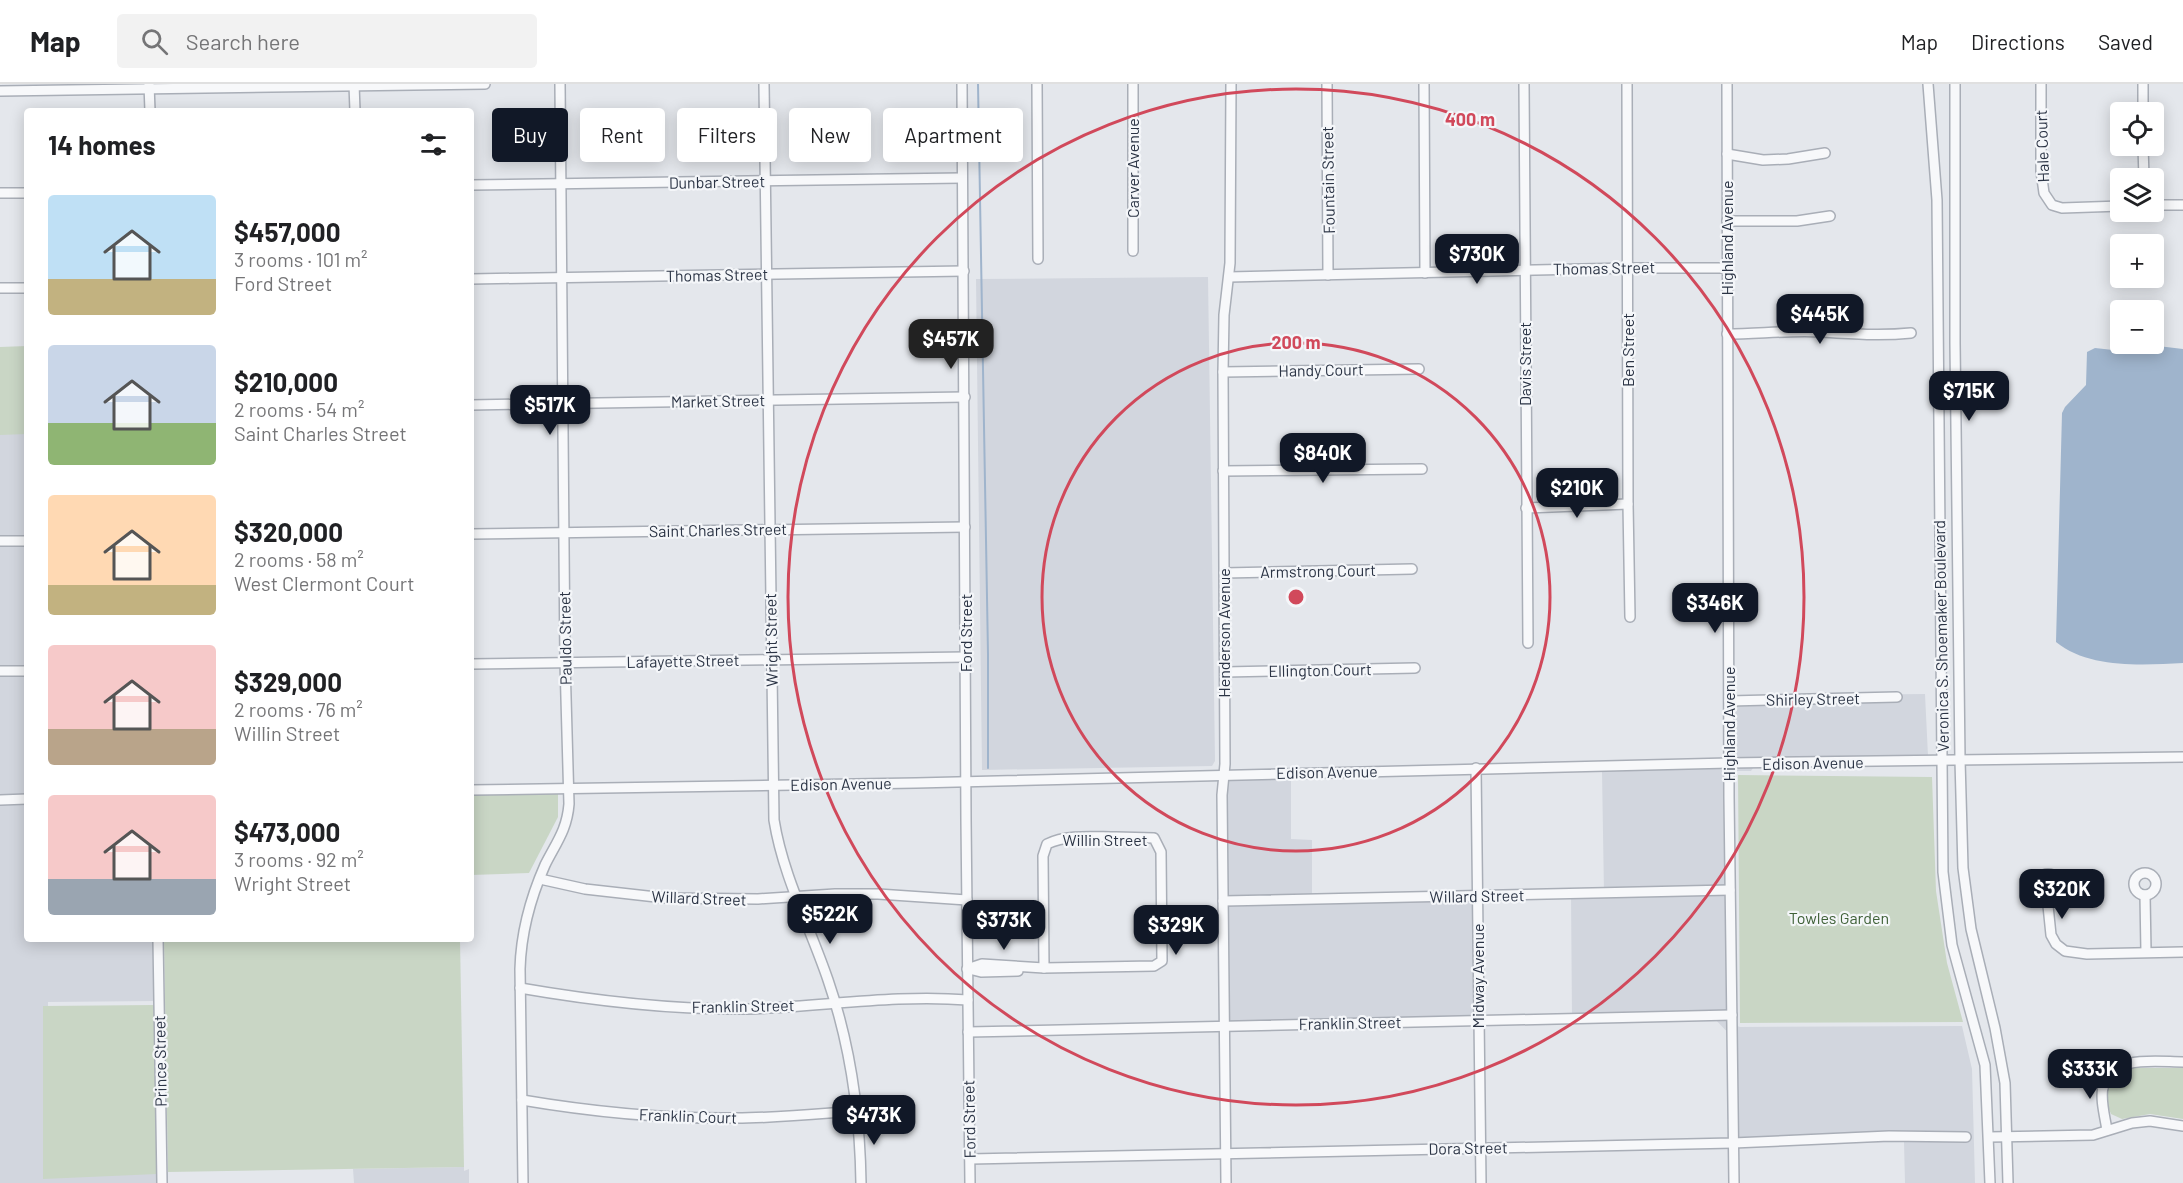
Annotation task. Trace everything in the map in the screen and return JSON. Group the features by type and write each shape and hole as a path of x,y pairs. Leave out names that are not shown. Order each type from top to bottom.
{"street":[{"path":"0,91 149,87 485,84"},
{"name":"Pauldo Street","path":"523,1183 520,988 522,941 531,898 566,827 569,804 565,663 560,84"},
{"name":"Wright Street","path":"764,84 774,820 783,863 835,1003 856,1111 861,1183"},
{"name":"Ford Street","path":"962,84 970,1183"},
{"path":"1037,84 1038,259"},
{"name":"Carver Avenue","path":"1133,84 1133,251"},
{"name":"Henderson Avenue","path":"1226,1183 1223,901 1225,672 1223,372 1224,315 1229,277 1231,231 1231,84"},
{"name":"Fountain Street","path":"1327,84 1329,275"},
{"path":"1424,84 1425,273"},
{"name":"Davis Street","path":"1524,84 1527,643"},
{"name":"Ben Street","path":"1627,84 1630,617"},
{"name":"Highland Avenue","path":"1726,84 1729,763 1734,1183"},
{"name":"Veronica S. Shoemaker Boulevard","path":"1928,84 1937,200 1943,872 1952,945 1985,1065 1990,1183"},
{"name":"Veronica S. Shoemaker Boulevard","path":"1955,84 1955,343 1963,868 1971,929 1995,1028 2005,1083 2008,1183"},
{"name":"Hale Court","path":"2041,84 2044,193 2052,205 2062,208 2110,206"},
{"path":"2143,84 2143,102"},
{"path":"354,85 355,108"},
{"path":"149,87 150,108"},
{"path":"1726,154 1762,160 1788,159 1825,153"},
{"name":"Dunbar Street","path":"474,185 962,178"},
{"path":"0,193 24,193"},
{"path":"2164,206 2183,205"},
{"path":"1727,221 1797,221 1830,216"},
{"name":"Thomas Street","path":"1229,277 1727,268"},
{"name":"Thomas Street","path":"474,279 964,271"},
{"path":"0,288 24,288"},
{"path":"1727,334 1821,332 1886,335 1911,333"},
{"name":"Handy Court","path":"1223,372 1419,369"},
{"name":"Market Street","path":"474,405 965,397"},
{"path":"1223,471 1422,469"},
{"path":"1526,508 1628,504"},
{"name":"Saint Charles Street","path":"474,534 965,527"},
{"path":"0,541 24,541"},
{"name":"Armstrong Court","path":"1224,573 1412,569"},
{"name":"Lafayette Street","path":"474,664 966,657"},
{"name":"Ellington Court","path":"1225,672 1415,668"},
{"path":"0,671 24,670"},
{"name":"Shirley Street","path":"1729,701 1897,697"},
{"name":"Edison Avenue","path":"474,790 1729,763 2183,757"},
{"name":"Midway Avenue","path":"1476,768 1481,1183"},
{"path":"0,800 24,799"},
{"name":"Willin Street","path":"968,969 982,964 1044,968 1154,966 1162,961 1161,852 1154,838 1069,838 1047,844 1043,856 1044,968"},
{"name":"Willard Street","path":"540,879 585,889 665,898 758,899 878,894 967,900"},
{"name":"Willard Street","path":"1223,901 1730,890"},
{"path":"2145,894 2146,952"},
{"path":"2047,897 2051,935 2056,944 2065,951 2075,954 2183,952"},
{"name":"Prince Street","path":"158,942 162,1183"},
{"name":"Franklin Street","path":"520,988 603,1002 747,1009 899,998 968,1000"},
{"name":"Franklin Street","path":"968,1032 1732,1015"},
{"path":"2107,1130 2103,1088 2095,1070 2096,1061 2103,1056 2110,1055 2129,1064"},
{"path":"2103,1088 2109,1075 2118,1066 2183,1062"},
{"name":"Franklin Court","path":"522,1100 587,1110 685,1118 787,1116 856,1111"},
{"path":"1989,1137 2093,1135 2151,1121 2183,1126"},
{"name":"Dora Street","path":"970,1159 1733,1143 1889,1136 1966,1137"}],"shaded area":[{"path":"1208,277 1215,761 1212,766 982,770 976,279"},
{"path":"0,347 24,347 24,942 160,942 164,1173 168,1172 168,1183 0,1183","holes":["156,1001 160,1174 157,1174 43,1006 48,1006 48,1002"]},
{"path":"1925,694 1928,756 1723,758 1732,748 1732,696"},
{"path":"1753,768 1751,771 1737,771 1734,775 1737,1026 1962,1026 1972,1069 1975,1183 1905,1183 1904,1142 1737,1144 1735,1040 1712,1016 1572,1018 1571,894 1604,894 1602,771"},
{"path":"1291,778 1291,839 1312,840 1312,901 1481,896 1483,1020 1228,1025 1227,780"},
{"path":"464,1167 464,1171 469,1169 469,1183 354,1183 353,1169"}],"green space":[{"path":"24,346 24,434 0,435 0,347"},
{"name":"Towles Garden","path":"1738,775 1932,777 1936,891 1947,963 1963,1022 1740,1023"},
{"path":"558,793 558,817 529,873 474,875 474,795"},
{"path":"164,942 460,942 464,1167 168,1172"},
{"path":"154,1005 157,1174 43,1179 43,1006"},
{"path":"2127,1068 2183,1068 2183,1119 2150,1114 2122,1119 2111,1114 2107,1100 2111,1081"}],"water":[{"path":"2164,347 2183,349 2183,663 2134,664 2100,661 2069,651 2056,642 2062,413 2086,385 2087,352 2095,348 2110,350 2110,354 2164,354"}],"waterway":[{"path":"978,84 988,768"}]}
